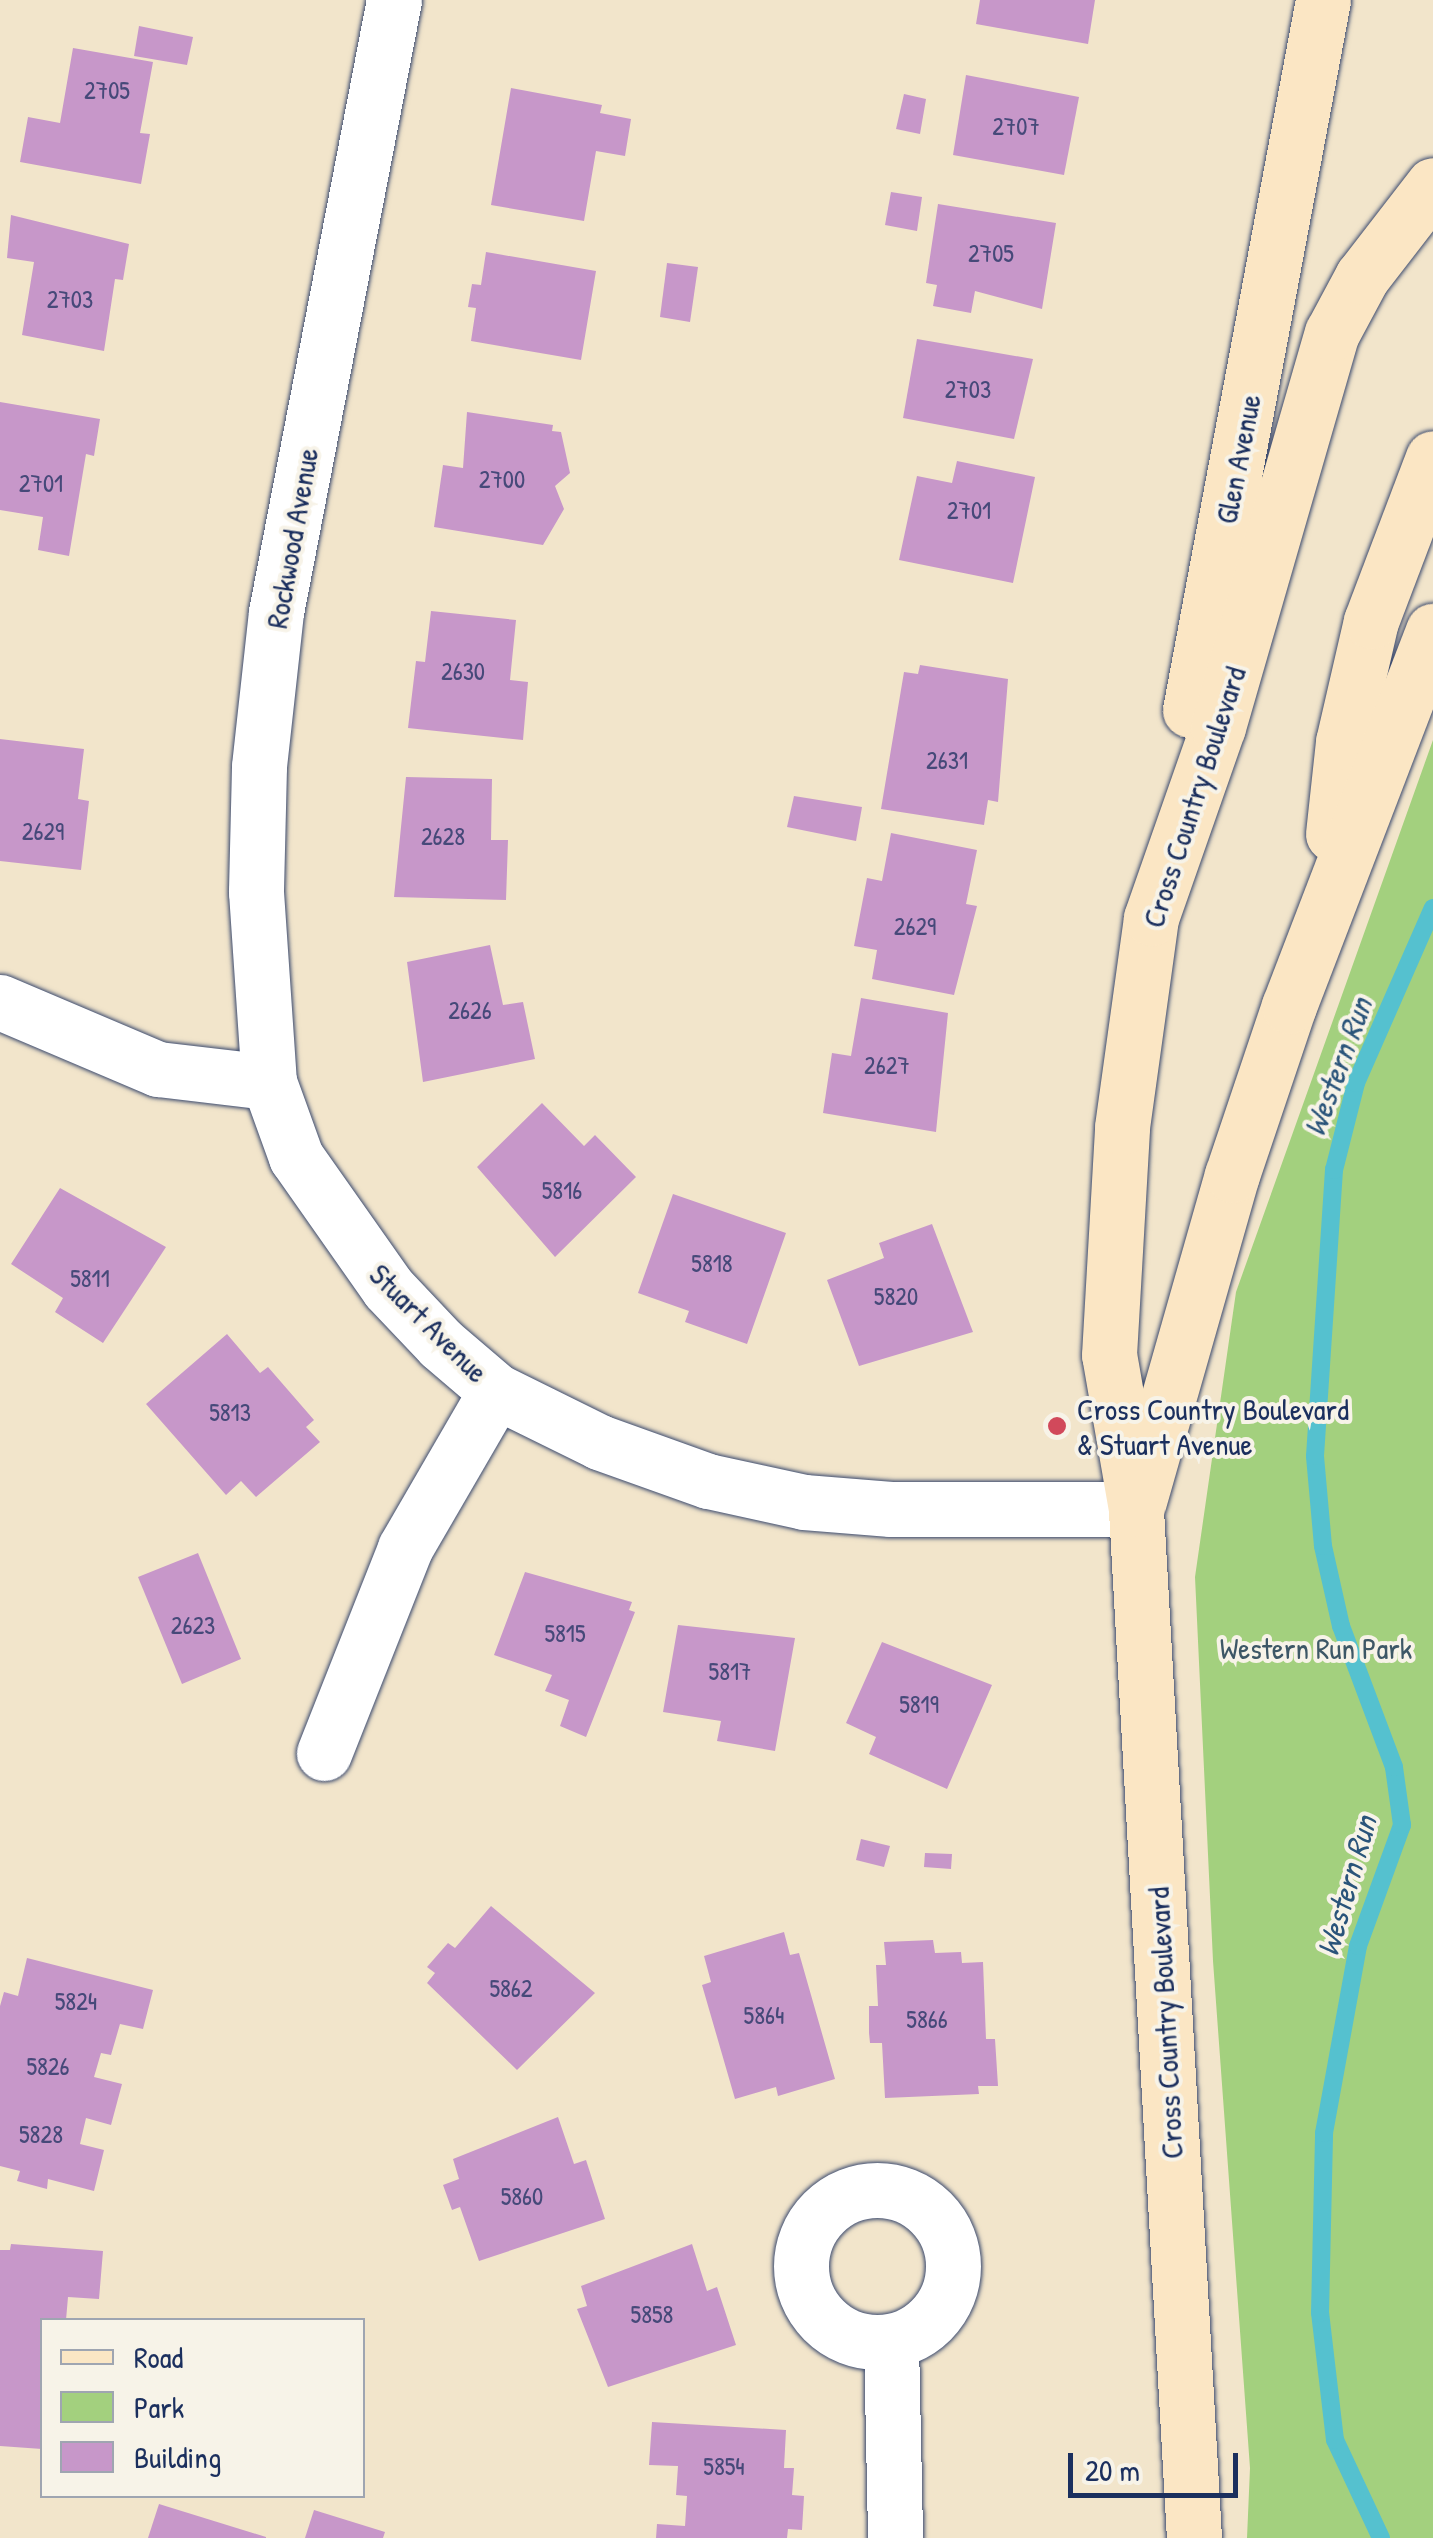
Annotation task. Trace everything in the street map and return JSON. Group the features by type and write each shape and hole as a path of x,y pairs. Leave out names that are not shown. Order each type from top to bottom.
{"main road":[{"name":"Glen Avenue","path":"1150,918 1323,0"},
{"name":"Cross Country Boulevard","path":"1194,2538 1136,1509 1109,1355 1122,1127 1150,918 1218,727 1332,333 1362,277 1433,184"},
{"path":"1326,907 1343,742 1371,621 1433,458"},
{"name":"Cross Country Boulevard","path":"1136,1509 1232,1175 1326,907 1433,630"}],"street":[{"name":"Rockwood Avenue","path":"269,1082 256,892 259,767 272,651 394,0"},
{"path":"0,1002 158,1069 269,1082"},
{"name":"Stuart Avenue","path":"269,1082 296,1158 335,1220 388,1288 496,1391 599,1442 672,1468 804,1502 892,1509 1136,1509"},
{"path":"324,1753 405,1548 496,1391"},
{"path":"890,2342 895,2538"}],"green space":[{"name":"Western Run Park","path":"1433,740 1433,2538 1247,2538 1250,2468 1213,1961 1195,1577 1236,1292"}],"building":[{"path":"980,0 1095,0 1088,44 976,24"},
{"path":"139,26 193,37 187,65 134,56"},
{"path":"73,48 153,62 140,133 150,134 141,184 20,162 28,117 60,123"},
{"path":"966,75 1079,97 1064,175 953,155"},
{"path":"511,88 602,105 600,113 631,119 625,156 596,151 584,221 491,205"},
{"path":"904,94 926,99 920,134 896,129"},
{"path":"891,192 922,197 917,231 885,225"},
{"path":"938,204 1056,223 1042,309 975,291 971,313 933,306 937,285 926,283"},
{"path":"11,215 129,244 123,280 115,279 104,351 22,335 34,262 7,258"},
{"path":"486,252 596,271 581,360 471,341 476,308 468,307 472,284 481,285"},
{"path":"667,263 698,267 690,322 660,317"},
{"path":"917,339 1033,359 1014,439 903,418"},
{"path":"0,402 100,419 94,456 86,454 69,556 38,550 43,517 0,510"},
{"path":"467,412 553,425 552,431 561,432 570,473 555,486 564,509 543,545 434,527 443,465 463,468"},
{"path":"957,461 1035,477 1013,583 899,560 917,476 952,483"},
{"path":"431,611 516,620 510,680 528,682 523,740 408,728 416,661 425,662"},
{"path":"920,665 1008,679 998,802 988,800 984,825 881,809 904,672 918,674"},
{"path":"0,739 84,749 78,799 89,801 81,870 0,861"},
{"path":"406,777 492,779 491,840 508,840 506,900 394,897"},
{"path":"794,796 862,807 856,841 787,827"},
{"path":"891,833 977,850 966,904 977,906 954,995 872,979 877,950 854,946 867,878 882,881"},
{"path":"490,945 503,1005 523,1002 535,1059 423,1082 407,962"},
{"path":"861,998 948,1013 936,1132 823,1113 832,1053 851,1056"},
{"path":"542,1103 584,1146 595,1135 636,1177 555,1257 477,1167"},
{"path":"60,1188 166,1247 103,1343 55,1312 63,1298 11,1264"},
{"path":"673,1194 786,1233 747,1344 685,1322 689,1311 638,1293"},
{"path":"932,1224 973,1332 859,1366 827,1280 884,1258 879,1243"},
{"path":"227,1334 260,1373 268,1367 314,1420 306,1427 320,1442 256,1497 241,1481 226,1495 146,1404"},
{"path":"198,1553 241,1659 182,1684 138,1577"},
{"path":"525,1572 632,1602 629,1610 635,1612 586,1737 560,1726 569,1700 545,1691 552,1675 494,1655"},
{"path":"678,1625 795,1638 775,1751 717,1741 721,1721 663,1712"},
{"path":"882,1642 992,1685 947,1789 869,1754 876,1737 846,1723"},
{"path":"861,1839 890,1846 884,1867 856,1860"},
{"path":"925,1853 952,1854 951,1869 924,1867"},
{"path":"491,1906 595,1993 517,2070 427,1983 435,1973 427,1967 448,1943 455,1948"},
{"path":"784,1932 790,1955 799,1953 835,2079 778,2096 776,2087 735,2099 702,1985 711,1982 704,1956"},
{"path":"933,1940 935,1953 961,1952 962,1963 983,1962 986,2039 995,2039 998,2086 978,2086 979,2094 885,2098 882,2043 870,2043 869,2033 869,2006 878,2006 876,1965 886,1965 884,1942"},
{"path":"27,1958 153,1990 143,2029 120,2024 111,2055 101,2053 94,2077 122,2084 111,2125 86,2118 80,2144 104,2150 94,2191 48,2179 47,2189 17,2181 20,2171 0,2166 0,2006 4,1992 18,1996"},
{"path":"558,2117 574,2164 586,2160 605,2219 479,2261 460,2207 452,2210 443,2185 459,2179 453,2159"},
{"path":"11,2244 103,2251 99,2299 68,2297 66,2318 40,2318 40,2449 0,2446 0,2250 10,2250"},
{"path":"692,2244 707,2291 717,2287 736,2345 608,2387 577,2309 587,2306 581,2286"},
{"path":"652,2422 786,2430 784,2468 794,2468 792,2495 804,2496 802,2530 788,2529 787,2538 656,2538 657,2524 685,2526 687,2496 676,2495 678,2466 649,2465"},
{"path":"159,2504 266,2537 266,2538 148,2538"},
{"path":"314,2510 385,2532 383,2538 305,2538"}],"waterway":[{"name":"Western Run","path":"1381,2538 1335,2440 1320,2313 1324,2133 1358,1946 1402,1825 1394,1767 1341,1626 1323,1546 1315,1456 1334,1170 1356,1083 1433,908"}],"place":[{"name":"Cross Country Boulevard & Stuart Avenue","path":"1057,1426"}]}
